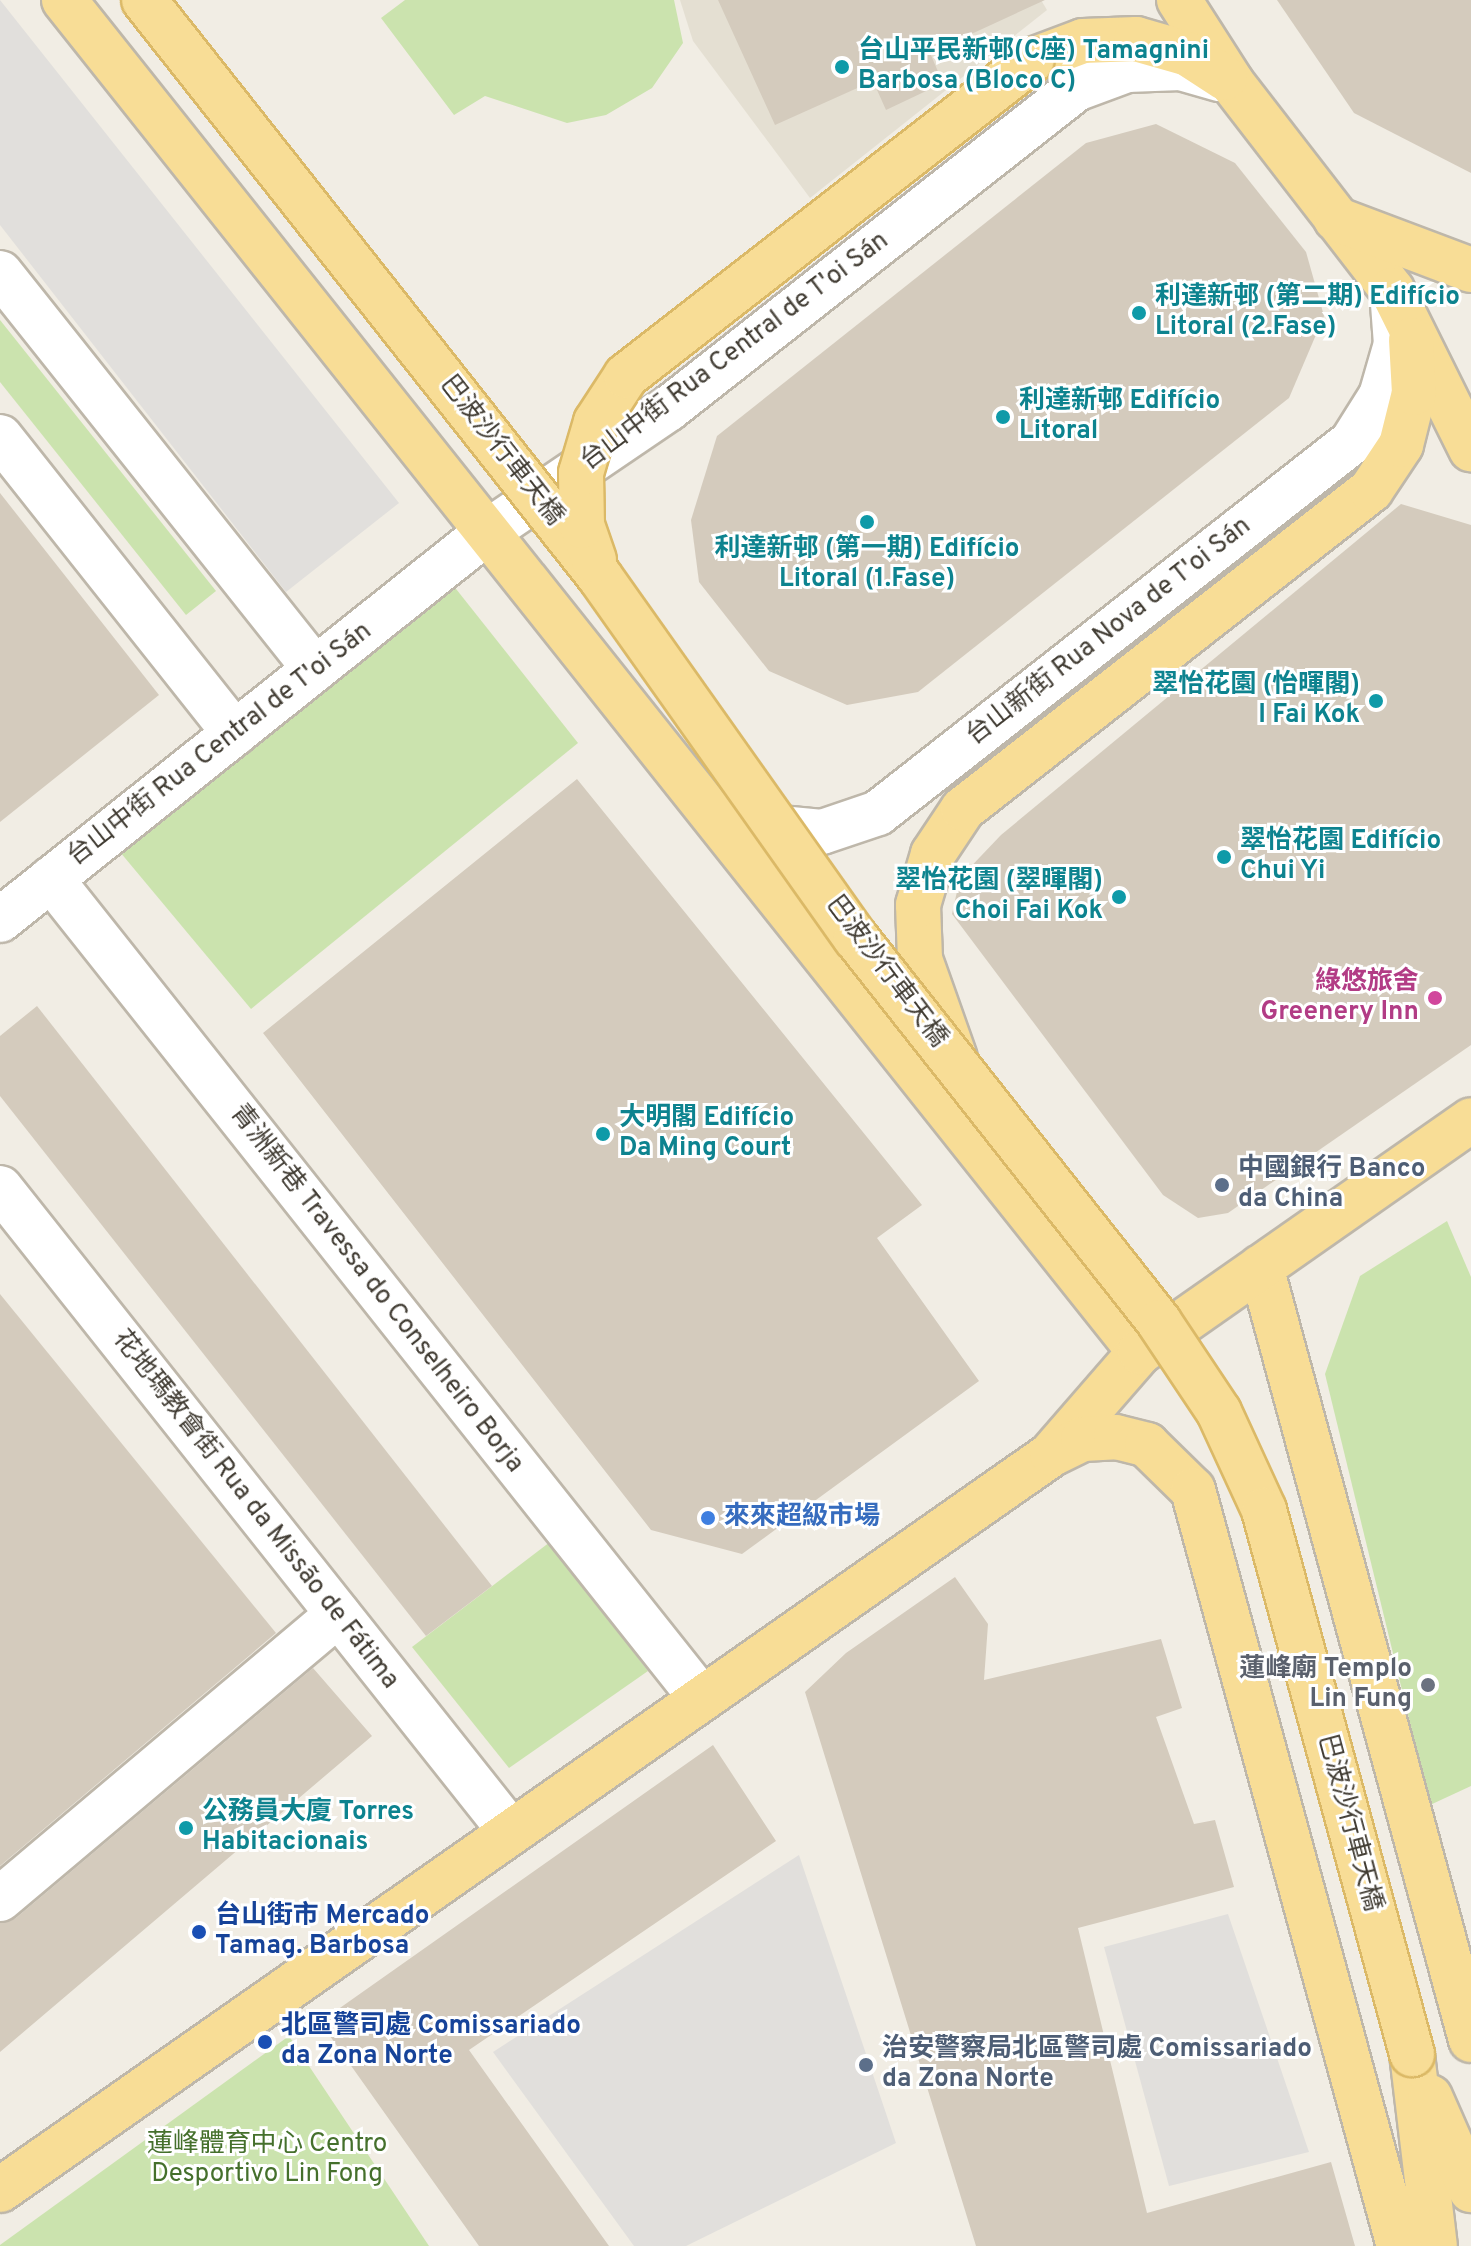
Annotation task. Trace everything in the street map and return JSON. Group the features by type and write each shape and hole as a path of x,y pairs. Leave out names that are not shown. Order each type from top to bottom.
{"main road":[{"path":"64,0 1140,1352"},
{"name":"巴波沙行車天橋","path":"144,0 600,577 856,938 1159,1322 1219,1412 1264,1510 1412,2054"},
{"path":"1179,0 1232,83 1392,290 1411,340 1471,449"},
{"path":"600,577 582,526 581,473 596,422 626,376 1032,60 1083,41 1136,39 1188,54 1232,83"},
{"path":"1334,218 1471,270"},
{"path":"957,1066 920,959 918,905 933,854 963,809 1371,490 1401,445 1414,393 1411,340"},
{"path":"1052,1454 1140,1352 1471,1120"},
{"path":"1273,1259 1471,2040"},
{"path":"0,2190 1052,1454 1083,1439 1147,1445 1193,1490 1399,2246"},
{"path":"1412,2054 1471,2190"},
{"path":"1412,2054 1435,2246"}],"street":[{"name":"台山中街 Rua Central de T'oi Sán","path":"0,920 487,532 668,409 1076,89 1127,70 1181,68 1232,83"},
{"path":"0,273 315,669"},
{"name":"台山新街 Rua Nova de T'oi Sán","path":"707,808 762,830 807,831 878,813 1352,442 1381,396 1396,344 1392,290"},
{"path":"0,437 235,733"},
{"name":"青洲新巷 Travessa do Conselheiro Borja","path":"51,879 701,1698"},
{"name":"花地瑪教會街 Rua da Missão de Fátima","path":"0,1188 511,1832"},
{"path":"0,1899 338,1614"}],"shaded area":[{"path":"0,0 399,503 286,592 0,225"},
{"path":"680,0 1041,0 1047,10 810,198 693,41"},
{"path":"799,1855 896,2143 686,2246 634,2246 493,2052"},
{"path":"1228,1914 1309,2152 1169,2186 1104,1947"}],"green space":[{"path":"405,0 674,0 683,43 652,88 606,115 567,123 485,96 454,115 381,18"},
{"path":"0,320 216,591 186,615 0,382"},
{"path":"445,575 578,743 251,1009 110,840"},
{"name":"蓮峰廟 Templo Lin Fung","path":"1447,1221 1471,1277 1471,1786 1430,1805 1325,1374 1360,1276"},
{"path":"550,1542 648,1671 509,1768 412,1647"},
{"name":"蓮峰體育中心 Centro Desportivo Lin Fong","path":"289,2036 429,2246 0,2246 0,2245"}],"building":[{"name":"台山平民新邨(C座) Tamagnini Barbosa (Bloco C)","path":"718,0 1045,0 930,53 943,83 886,110 873,81 775,125"},
{"path":"1277,0 1471,0 1471,173 1354,113"},
{"name":"利達新邨 Edifício Litoral","path":"1156,124 1235,163 1306,252 1324,316 1289,398 918,692 847,705 769,671 699,582 691,520 717,436 1086,143"},
{"path":"0,493 159,695 0,822"},
{"name":"翠怡花園 Edifício Chui Yi","path":"1401,504 1471,525 1471,1045 1228,1213 1198,1218 1163,1195 952,914 960,878 1001,835"},
{"name":"大明閣 Edifício Da Ming Court","path":"577,779 922,1205 877,1238 979,1381 742,1554 651,1530 263,1033"},
{"path":"37,1006 492,1586 426,1636 0,1096 0,1036"},
{"path":"0,1294 276,1633 0,1866"},
{"path":"955,1577 988,1624 984,1680 1161,1639 1182,1708 1156,1717 1194,1824 1215,1820 1234,1887 1078,1928 1147,2213 1331,2162 1355,2246 976,2246 805,1692 846,1653"},
{"name":"公務員大廈 Torres Habitacionais","path":"313,1668 372,1736 0,2052 0,1923 16,1918"},
{"path":"713,1745 776,1841 469,2050 609,2246 479,2246 320,2022"}],"place":[{"name":"台山平民新邨(C座) Tamagnini Barbosa (Bloco C)","path":"842,67"},
{"name":"利達新邨 (第二期) Edifício Litoral (2.Fase)","path":"1139,313"},
{"name":"利達新邨 Edifício Litoral","path":"1003,417"},
{"name":"利達新邨 (第一期) Edifício Litoral (1.Fase)","path":"867,522"},
{"name":"翠怡花園 (怡暉閣) I Fai Kok","path":"1376,701"},
{"name":"翠怡花園 Edifício Chui Yi","path":"1224,857"},
{"name":"翠怡花園 (翠暉閣) Choi Fai Kok","path":"1119,897"},
{"name":"綠悠旅舍 Greenery Inn","path":"1435,998"},
{"name":"大明閣 Edifício Da Ming Court","path":"603,1134"},
{"name":"中國銀行 Banco da China","path":"1222,1185"},
{"name":"來來超級市場","path":"708,1518"},
{"name":"蓮峰廟 Templo Lin Fung","path":"1428,1685"},
{"name":"公務員大廈 Torres Habitacionais","path":"186,1828"},
{"name":"台山街市 Mercado Tamag. Barbosa","path":"199,1932"},
{"name":"北區警司處 Comissariado da Zona Norte","path":"265,2042"},
{"name":"治安警察局北區警司處 Comissariado da Zona Norte","path":"866,2065"}]}
